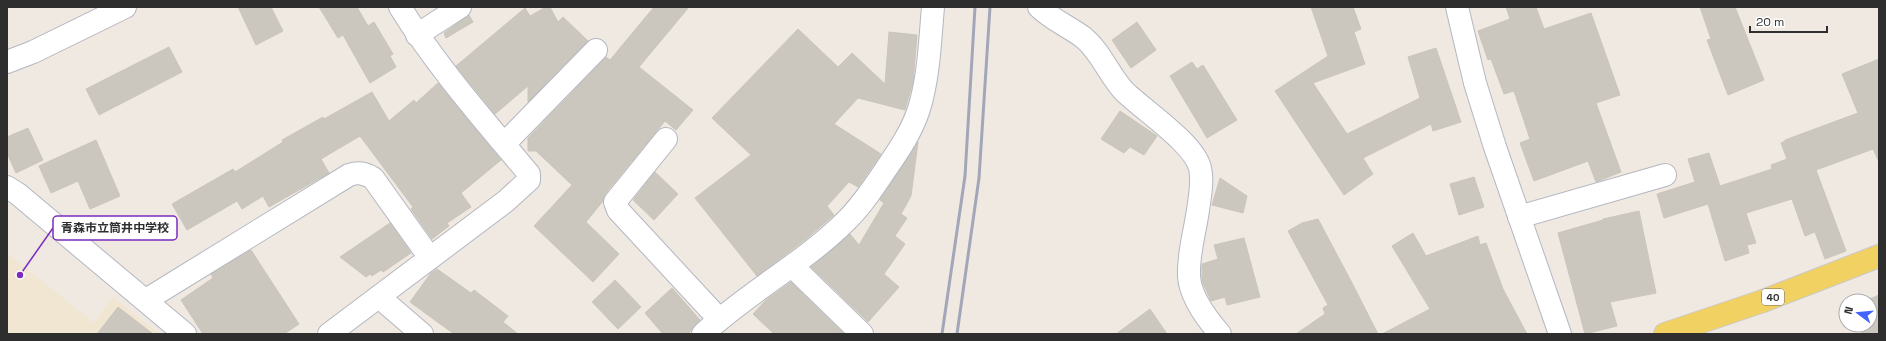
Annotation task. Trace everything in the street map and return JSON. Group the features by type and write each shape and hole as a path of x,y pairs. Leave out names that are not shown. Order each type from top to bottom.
{"main road":[{"name":"40","path":"1665,334 1763,301 1879,256"}],"street":[{"path":"7,62 32,52 125,7"},
{"path":"329,334 506,201 529,180 529,174 446,75 417,35 400,7"},
{"path":"417,35 460,7"},
{"path":"703,334 743,300 792,266 848,219 868,195 908,137 919,108 923,91 933,7"},
{"path":"1039,7 1085,39 1107,65 1123,90 1179,139 1192,153 1200,167 1201,192 1191,249 1189,277 1197,300 1206,317 1220,334"},
{"path":"1457,7 1475,83 1519,217 1560,334"},
{"path":"505,144 596,50"},
{"path":"666,139 615,202 618,210 719,319"},
{"path":"146,300 349,175 355,173 362,173 373,178 430,258"},
{"path":"1519,217 1665,176"},
{"path":"7,187 18,194 185,334"},
{"path":"792,266 862,334"},
{"path":"379,297 422,334"}],"shaded area":[{"path":"7,253 94,323 113,297 159,334 7,334"}],"building":[{"path":"238,7 271,7 283,31 256,45"},
{"path":"319,7 357,7 368,26 374,22 393,54 390,56 396,67 370,83 343,35 338,38"},
{"path":"546,7 550,7 558,22 563,17 588,41 528,102 528,86 495,114 456,66 525,8 530,16"},
{"path":"654,7 689,7 639,67 693,110 676,130 665,121 605,194 603,201 586,222 619,254 593,282 534,226 572,185 536,151 528,151 528,138 606,57 610,60"},
{"path":"1311,7 1353,7 1361,29 1354,32 1365,64 1313,83 1347,134 1420,98 1408,57 1436,48 1461,122 1433,131 1431,124 1363,158 1373,174 1344,195 1275,91 1328,56"},
{"path":"1506,7 1536,7 1544,29 1591,13 1620,95 1596,103 1621,172 1596,182 1588,161 1534,181 1520,143 1530,139 1514,91 1504,94 1491,59 1488,60 1478,31 1510,19"},
{"path":"1700,7 1735,7 1764,80 1728,95 1707,40 1711,39"},
{"path":"469,15 473,22 446,38 444,33"},
{"path":"1137,22 1156,50 1131,68 1112,40"},
{"path":"798,29 838,67 852,53 885,84 889,32 917,35 913,82 905,110 858,98 834,124 881,154 858,187 849,182 827,206 834,215 805,240 757,276 695,198 751,155 712,118"},
{"path":"169,47 182,72 99,115 86,89"},
{"path":"1879,59 1879,162 1873,149 1816,170 1846,251 1825,259 1815,232 1805,236 1792,199 1746,213 1756,243 1747,245 1749,253 1725,261 1708,204 1664,218 1657,194 1695,182 1688,159 1709,153 1720,186 1772,169 1771,165 1787,159 1781,143 1785,140 1858,113 1842,74"},
{"path":"1192,62 1197,69 1203,65 1237,120 1207,138 1170,76"},
{"path":"438,83 501,160 461,193 471,207 447,223 449,226 432,239 411,209 413,207 360,136 321,159 329,173 269,207 263,196 242,209 237,201 187,230 172,204 233,169 235,172 283,142 282,140 323,117 324,119 372,92 389,121 414,100 416,103"},
{"path":"1120,111 1157,136 1144,155 1130,147 1124,153 1101,139"},
{"path":"28,128 43,160 16,173 7,153 7,137"},
{"path":"96,140 120,196 90,209 78,181 51,193 39,166"},
{"path":"918,142 911,196 901,214 907,218 895,236 905,244 884,274 899,287 868,322 811,267 850,234 859,245 884,203 880,200"},
{"path":"655,172 678,194 654,220 633,200"},
{"path":"1474,177 1484,207 1459,215 1450,184"},
{"path":"1220,178 1247,196 1243,213 1212,205"},
{"path":"1639,211 1656,293 1610,302 1617,326 1585,334 1558,233 1603,219"},
{"path":"1318,219 1378,334 1296,334 1325,314 1323,308 1328,305 1288,231 1302,223"},
{"path":"390,223 411,253 383,272 381,270 372,276 370,274 366,277 340,257"},
{"path":"1413,233 1426,256 1478,236 1480,245 1486,243 1503,289 1527,334 1382,334 1430,309 1392,246"},
{"path":"1244,238 1260,297 1227,305 1225,297 1211,301 1202,281 1202,264 1218,259 1214,245"},
{"path":"251,250 299,324 284,334 203,334 181,300 213,278 211,274"},
{"path":"437,269 471,293 474,290 508,316 503,322 518,334 454,334 410,302 431,273"},
{"path":"615,280 641,307 618,329 592,302"},
{"path":"791,282 844,334 774,334 753,314 766,300"},
{"path":"672,288 700,320 688,334 663,334 645,313"},
{"path":"1878,295 1879,334 1862,334 1878,333"},
{"path":"118,307 153,334 97,334"},
{"path":"1150,309 1167,334 1116,334"}],"railway":[{"path":"942,334 965,176 975,7"},
{"path":"957,334 979,178 990,7"}],"place":[{"name":"青森市立筒井中学校","path":"20,275"}]}
